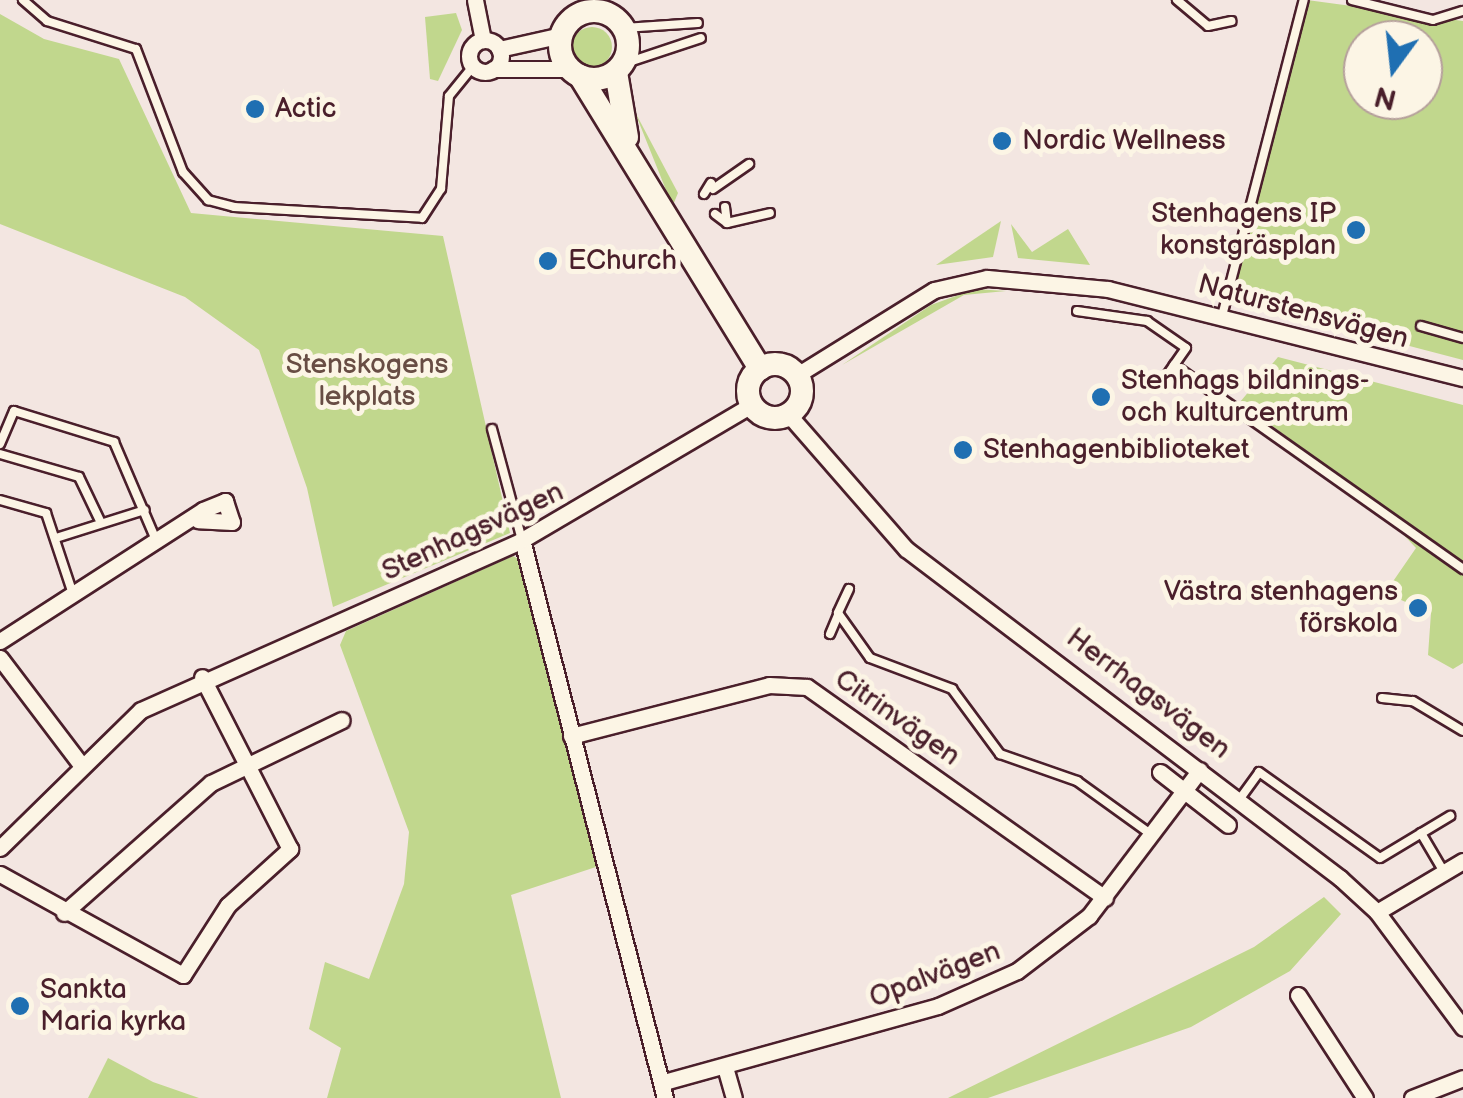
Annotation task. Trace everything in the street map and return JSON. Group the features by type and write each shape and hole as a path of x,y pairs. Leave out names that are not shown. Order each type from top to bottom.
{"street":[{"path":"475,0 482,40"},
{"path":"493,70 499,49 592,6 624,28 619,68 632,154"},
{"path":"566,19 575,72 632,154 760,369"},
{"path":"482,40 470,50 472,66 575,72 619,68"},
{"path":"482,40 499,49"},
{"name":"Naturstensvägen","path":"798,376 958,280 1051,282 1152,299 1463,378"},
{"path":"780,364 798,376 800,401 789,415 772,418 751,405 750,381 760,369 780,364"},
{"name":"Stenhagsvägen","path":"0,848 79,762 141,710 202,677 522,540 751,405"},
{"name":"Herrhagsvägen","path":"789,415 906,548 1239,800 1378,912 1463,1028"},
{"path":"0,641 72,592 198,520"},
{"name":"Opalvägen","path":"522,540 664,1090 725,1067 969,994 1040,956 1105,898 1200,770"},
{"path":"0,658 79,762"},
{"path":"0,874 64,913 183,975 228,904 290,849 250,761 202,677"},
{"name":"Citrinvägen","path":"571,736 769,685 807,687 1105,898"},
{"path":"64,913 150,827 250,761 342,720"},
{"path":"1160,772 1228,825"},
{"path":"1378,912 1463,861"},
{"path":"1298,995 1365,1098"},
{"path":"725,1067 734,1098"},
{"path":"1412,1098 1463,1078"}],"lane":[{"path":"23,0 47,22 136,49 183,172 208,200 234,207 422,218 442,189 449,96 472,66"},
{"path":"1177,0 1185,16 1208,26 1230,21"},
{"path":"1222,316 1304,0"},
{"path":"1352,0 1433,20 1463,12"},
{"path":"624,28 698,23"},
{"path":"619,68 701,38"},
{"path":"709,189 749,164"},
{"path":"725,207 727,224"},
{"path":"727,224 770,213"},
{"path":"715,214 727,224"},
{"path":"1147,321 1152,299"},
{"path":"1077,311 1147,321 1186,348 1163,381"},
{"path":"1421,326 1463,338"},
{"path":"1174,365 1463,570"},
{"path":"0,444 14,411 114,442 157,543"},
{"path":"492,429 522,540"},
{"path":"0,454 79,477 101,523"},
{"path":"0,500 46,513 72,592"},
{"path":"56,538 144,510"},
{"path":"830,634 849,589"},
{"path":"838,613 875,667 919,687 952,689 998,757 1077,781 1152,835"},
{"path":"1382,698 1413,701 1463,732"},
{"path":"960,727 968,716"},
{"path":"1239,800 1260,772 1380,858 1450,816"},
{"path":"1042,784 1048,775"},
{"path":"1421,833 1444,872"}],"green space":[{"name":"Stenhagens IP konstgräsplan","path":"1307,0 1463,21 1463,360 1222,297"},
{"path":"456,13 462,30 438,81 430,79 425,17"},
{"name":"Stenskogens lekplats","path":"0,14 44,39 119,59 191,213 443,236 510,533 333,607 307,488 259,350 185,297 0,224"},
{"path":"592,27 606,33 612,47 606,61 592,67 578,61 572,47 578,33"},
{"path":"634,110 678,193 673,205 672,205"},
{"path":"1001,221 993,257 936,265"},
{"path":"1011,224 1032,252 1068,229 1090,265 1018,258"},
{"path":"975,289 1006,291 964,295 842,365 931,305"},
{"path":"1278,357 1463,405 1463,663 1453,669 1428,655 1431,613 1385,593 1416,548 1369,498 1240,402"},
{"path":"513,556 526,563 608,863 511,895 561,1098 327,1098 341,1048 309,1029 325,962 369,979 404,884 409,832 340,645 346,631"},
{"path":"1324,897 1341,914 1290,971 1191,1027 988,1098 948,1098 1254,947"},
{"path":"108,1058 153,1082 199,1098 88,1098"}],"place":[{"name":"Actic","path":"255,109"},
{"name":"Nordic Wellness","path":"1002,141"},
{"name":"Stenhagens IP konstgräsplan","path":"1356,230"},
{"name":"EChurch","path":"548,261"},
{"name":"Stenhags bildnings- och kulturcentrum","path":"1101,397"},
{"name":"Stenhagenbiblioteket","path":"963,450"},
{"name":"Västra stenhagens förskola","path":"1418,608"},
{"name":"Sankta Maria kyrka","path":"20,1006"}]}
